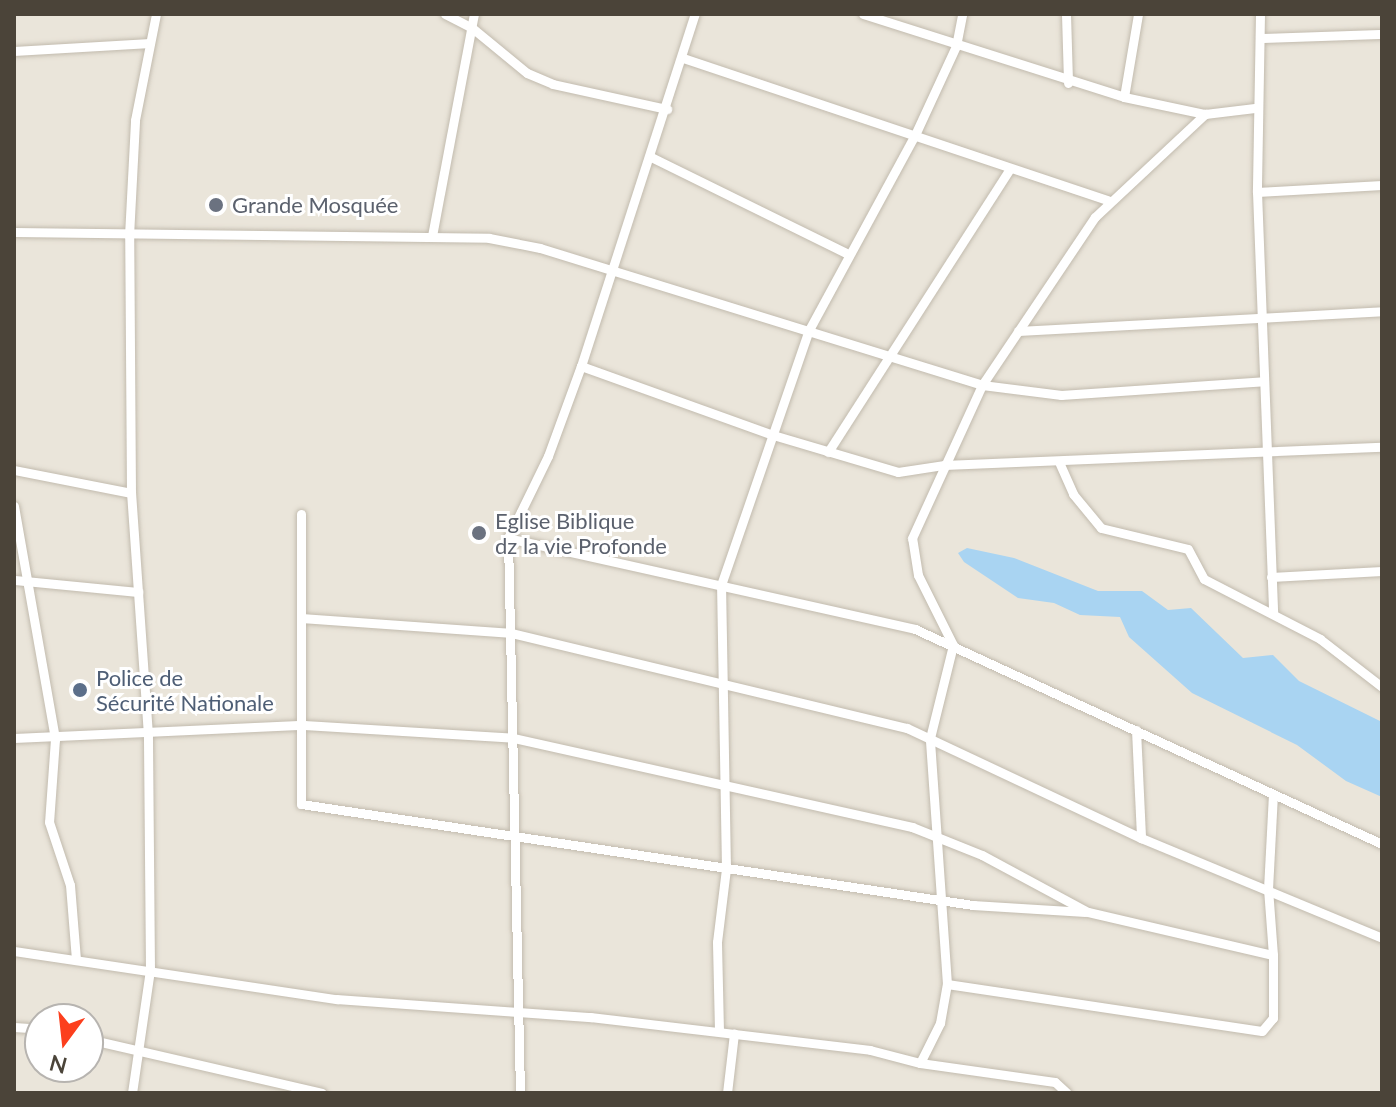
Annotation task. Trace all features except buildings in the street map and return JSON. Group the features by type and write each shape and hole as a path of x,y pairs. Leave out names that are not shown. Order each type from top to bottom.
{"street":[{"path":"132,1093 150,970 148,735 131,493 129,236 135,120 156,14"},
{"path":"445,14 471,27 527,73 553,84 667,109"},
{"path":"432,236 474,14"},
{"path":"520,1093 522,1013 508,538 548,456 581,366 608,272 651,157 695,14"},
{"path":"863,14 1068,83 1124,97 1205,114 1255,108"},
{"path":"719,1031 717,942 726,869 721,585 809,330 914,137 956,46 962,14"},
{"path":"1066,14 1068,83"},
{"path":"1124,97 1138,14"},
{"path":"1260,14 1255,108 1260,319 1273,613"},
{"path":"1260,38 1382,34"},
{"path":"14,51 150,43"},
{"path":"683,58 1009,170 1108,200"},
{"path":"920,1063 940,1023 947,984 930,738 953,645 918,575 911,548 944,465 982,385 1018,331 1108,200 1205,114"},
{"path":"651,157 848,254"},
{"path":"828,452 885,356 1009,170"},
{"path":"1257,192 1382,185"},
{"path":"14,232 129,236 432,236 540,248 608,272 809,330 982,385 1061,395 1264,381"},
{"path":"1018,331 1382,311"},
{"path":"581,366 773,435 898,472 944,465 1382,447"},
{"path":"1059,462 1073,494 1101,528 1114,535 1181,546 1204,579 1320,639 1382,687"},
{"path":"14,470 131,493"},
{"path":"14,506 55,739 49,822 70,885 76,960"},
{"path":"301,514 304,725 301,804 942,900 1088,912 1273,955"},
{"path":"508,538 915,629 1382,844"},
{"path":"1271,577 1382,571"},
{"path":"14,580 138,592"},
{"path":"302,618 511,633 907,728 1141,838 1382,938"},
{"path":"14,738 148,735 304,725 514,738 939,836 1088,912"},
{"path":"1136,730 1141,838"},
{"path":"947,984 1262,1031 1273,1018 1273,955 1268,889 1273,795"},
{"path":"14,951 337,999 719,1031 870,1050 920,1063 1055,1082 1067,1093"},
{"path":"727,1093 734,1033"},
{"path":"104,1044 277,1089 322,1093"}],"shaded area":[{"path":"14,14 1382,14 1382,1093 14,1093"}],"water":[{"path":"967,548 1014,558 1098,591 1142,591 1168,610 1191,608 1243,658 1273,655 1299,681 1382,722 1382,797 1346,781 1297,745 1192,693 1129,637 1120,617 1080,615 1054,603 1018,598 964,562 958,553"}],"place":[{"name":"Grande Mosquée","path":"216,205"},
{"name":"Eglise Biblique dz la vie Profonde","path":"479,533"},
{"name":"Police de Sécurité Nationale","path":"80,690"}]}
